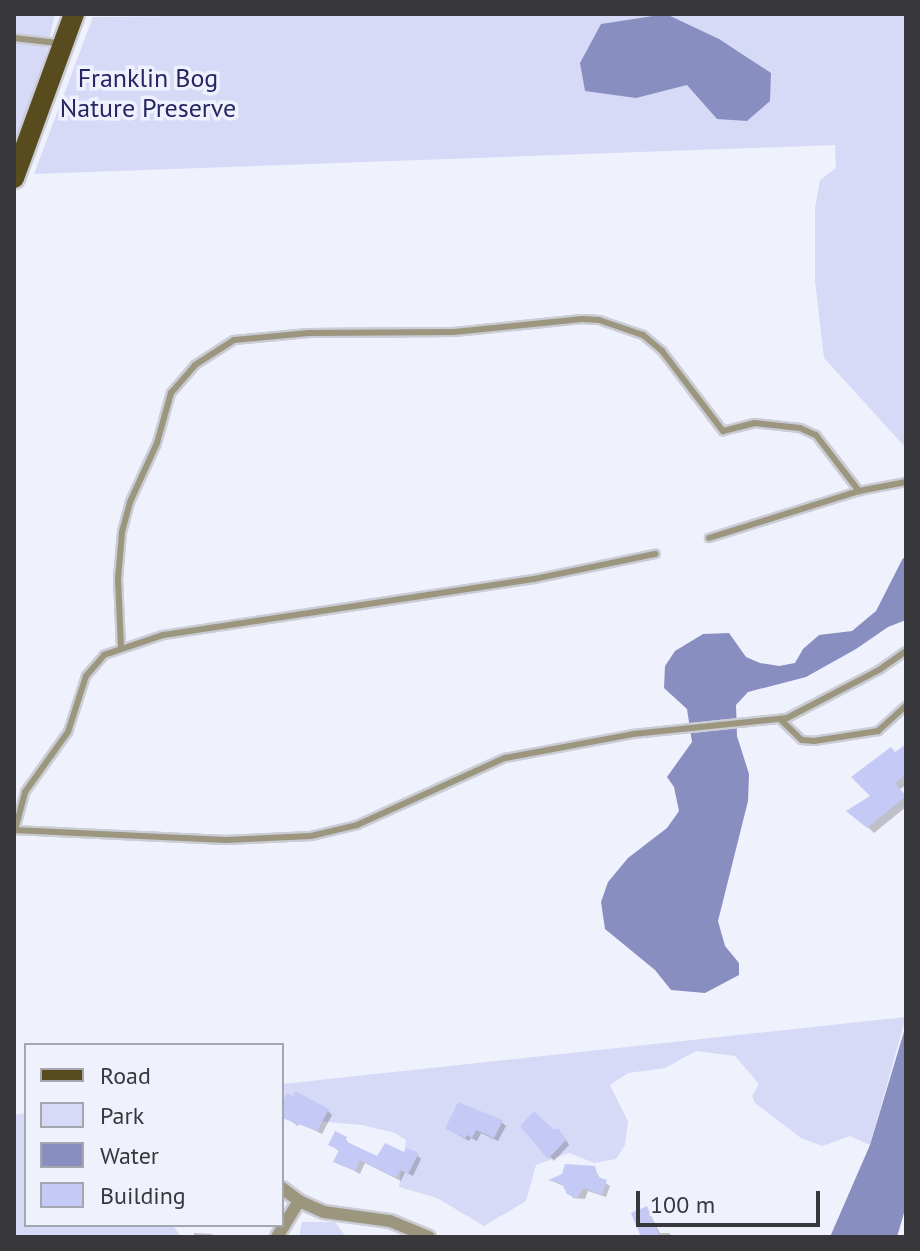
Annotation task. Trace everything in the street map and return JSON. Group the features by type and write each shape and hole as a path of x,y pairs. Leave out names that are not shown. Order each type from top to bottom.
{"main road":[{"path":"14,178 74,14"}],"street":[{"path":"284,1190 299,1201 338,1215 390,1221 429,1237"},
{"path":"284,1226 299,1201"}],"lane":[{"path":"14,38 46,39 63,45"},
{"path":"121,647 118,579 122,532 130,502 157,443 171,393 195,365 234,340 309,333 454,332 582,319 620,325 643,335 662,351 723,431 754,423 800,428 816,435 859,491"},
{"path":"709,538 859,491 906,482"},
{"path":"655,554 534,579 163,635 121,647 104,655 86,676 68,732 17,802 14,830 226,840 311,836 357,825 505,758 558,746 780,719 879,670 905,653"},
{"path":"780,719 802,740 814,741 878,731 906,706"}],"green space":[{"path":"14,14 55,14 34,105 14,153"},
{"name":"Franklin Bog Nature Preserve","path":"906,14 906,448 824,358 815,281 815,208 820,180 836,168 835,145 34,174 93,17"},
{"path":"906,1017 870,1145 850,1136 822,1146 801,1138 755,1103 752,1096 759,1084 735,1056 696,1051 665,1068 628,1073 610,1085 628,1121 625,1145 616,1159 594,1163 569,1153 536,1165 526,1201 484,1226 437,1198 399,1187 406,1140 395,1133 362,1125 284,1118 284,1084"},
{"path":"24,1113 24,1227 174,1227 181,1237 14,1237 14,1115"},
{"path":"302,1222 335,1222 346,1237 299,1237"}],"water":[{"path":"666,14 719,39 771,73 770,101 747,121 717,119 687,85 636,98 585,91 580,63 601,24"},
{"path":"903,558 906,559 906,620 888,627 806,677 748,692 736,705 737,736 749,774 748,801 718,921 725,946 739,963 739,975 705,993 671,990 655,970 605,929 601,902 608,882 628,858 667,828 679,811 674,787 667,777 692,742 687,709 664,688 665,666 675,651 703,634 729,633 746,657 779,666 795,663 803,649 819,635 852,631 876,611"},
{"path":"906,1025 906,1206 897,1237 830,1237 870,1145"}],"building":[{"path":"906,744 906,774 895,783 906,796 867,828 846,811 870,796 851,777 891,747 895,752"},
{"path":"295,1091 329,1109 317,1131 284,1119 284,1099 287,1093 293,1096"},
{"path":"458,1102 503,1120 494,1138 476,1130 472,1138 467,1135 465,1138 445,1129"},
{"path":"534,1111 553,1129 559,1129 566,1140 548,1159 520,1126"},
{"path":"335,1131 347,1137 345,1141 377,1156 385,1143 404,1152 407,1148 419,1153 408,1174 400,1170 396,1178 360,1160 355,1171 333,1162 339,1150 328,1145"},
{"path":"565,1164 595,1166 598,1177 607,1180 602,1195 584,1188 576,1198 567,1194 562,1184 548,1180 562,1174"},
{"path":"647,1206 660,1237 641,1237 631,1213"}]}
